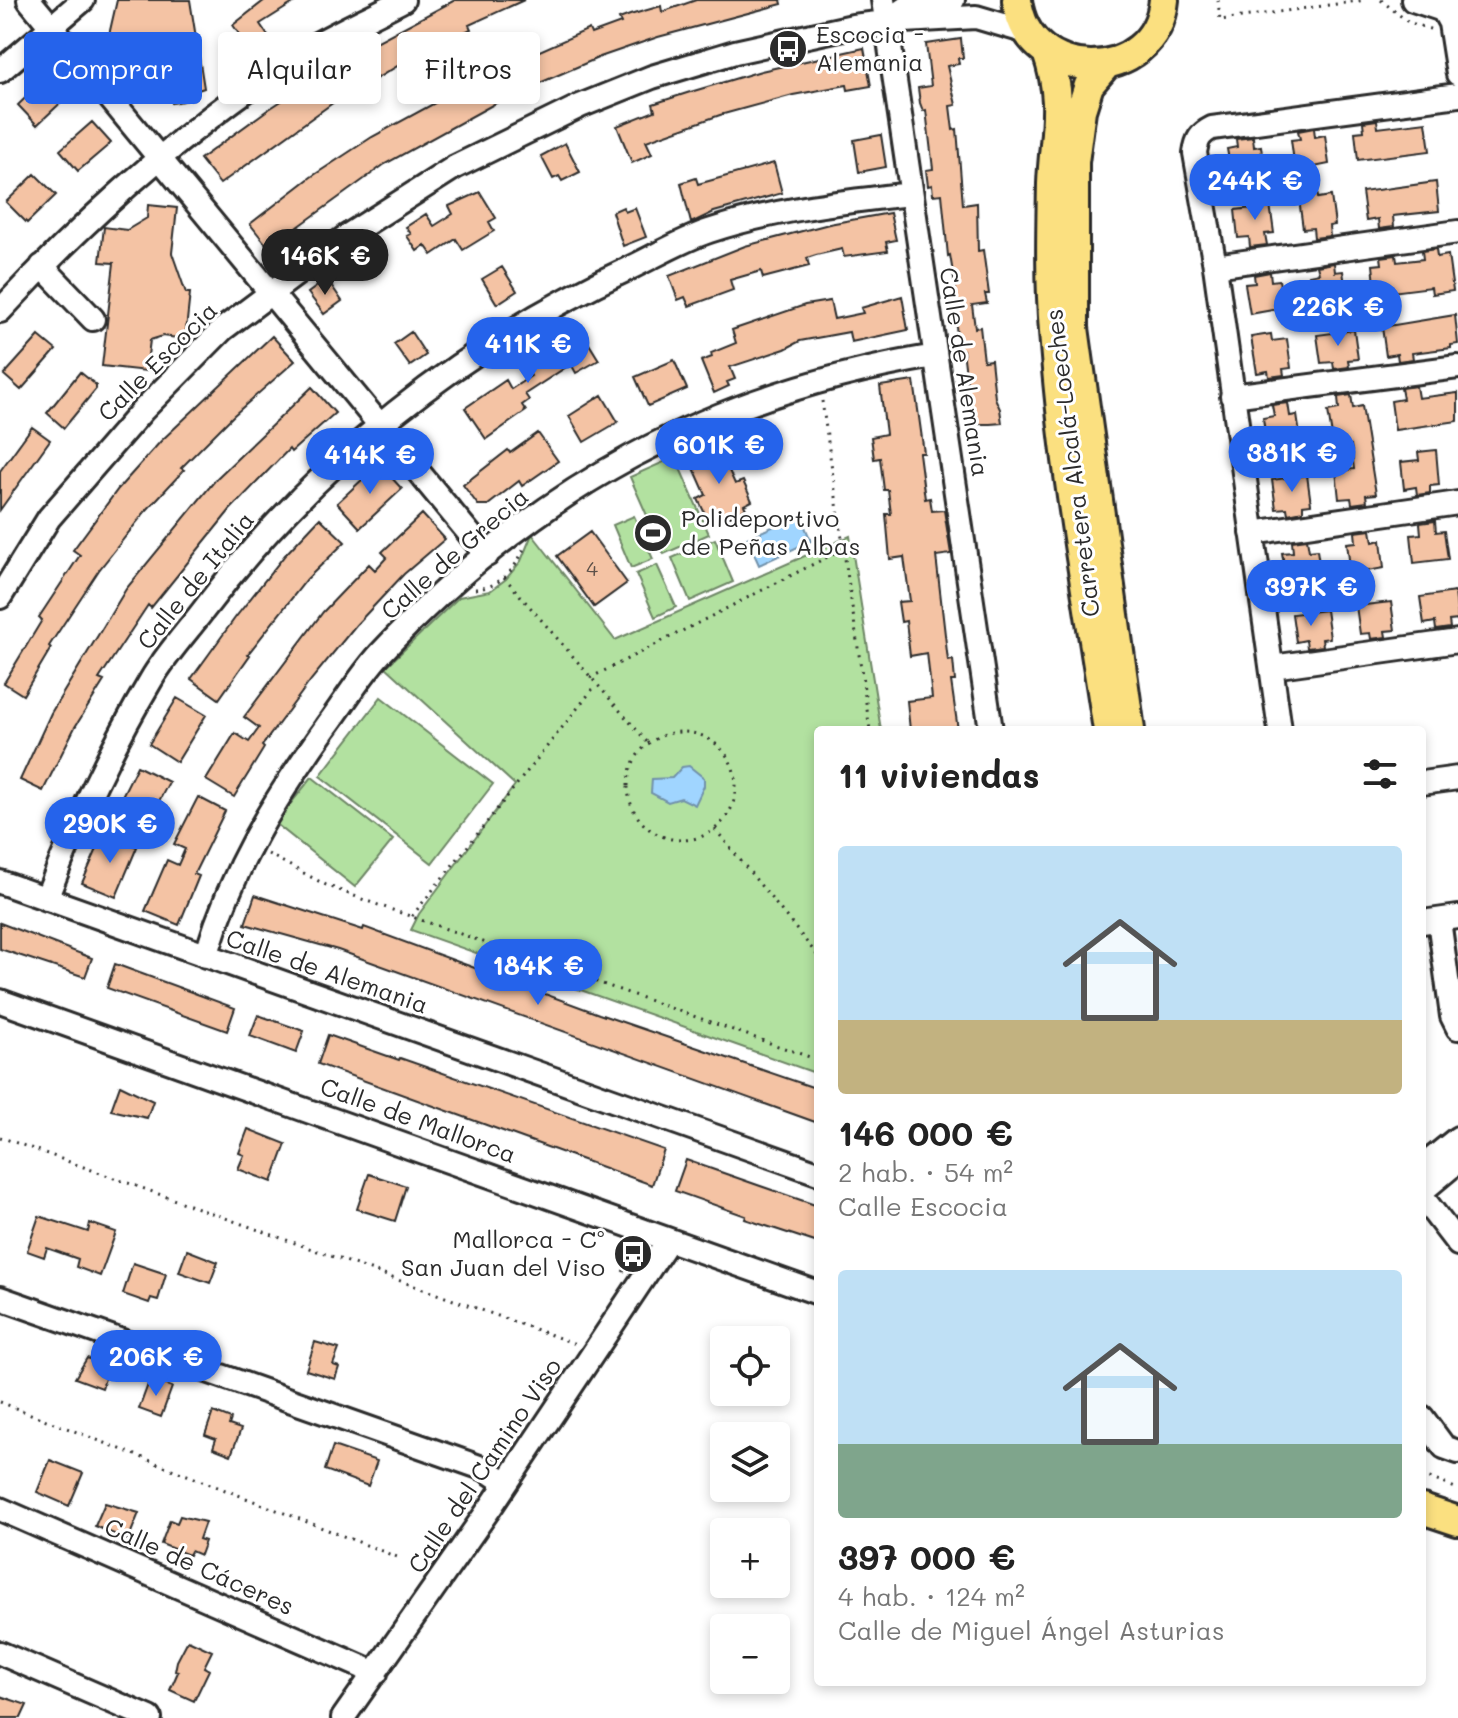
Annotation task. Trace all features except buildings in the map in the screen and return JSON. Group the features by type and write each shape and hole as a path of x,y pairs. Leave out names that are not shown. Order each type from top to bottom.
{"main road":[{"path":"1017,0 1027,32 1047,52 1065,62 1085,66 1106,65 1126,57 1143,45 1156,28 1166,3"},
{"name":"Carretera Alcalá-Loeches","path":"1047,52 1057,80 1059,107 1050,244 1061,412 1107,726"},
{"name":"Carretera Alcalá-Loeches","path":"1106,65 1089,85 1081,110 1074,162 1074,328 1129,726"},
{"path":"1426,1510 1458,1521"}],"street":[{"path":"29,0 487,555"},
{"path":"0,71 83,0"},
{"path":"0,311 42,266 160,158 292,59 403,0"},
{"name":"Calle Escocia","path":"0,597 49,518 142,411 223,329 359,228 455,167 580,106 652,77 735,52 853,26 884,11 953,0"},
{"path":"1413,0 1445,16 1450,23 1458,74"},
{"name":"Calle Escocia","path":"884,11 976,17 1027,32"},
{"name":"Calle de Alemania","path":"884,11 990,726"},
{"path":"1279,726 1215,266 1195,153 1201,134 1212,128 1458,95"},
{"name":"Calle de Italia","path":"46,899 97,782 152,678 244,556 380,425 485,346 577,292 706,232 790,208 911,194"},
{"path":"1215,266 1458,232"},
{"path":"42,266 93,319"},
{"name":"Calle de Grecia","path":"206,956 228,894 251,843 278,795 378,656 487,555 563,497 671,434 792,388 864,368 935,356"},
{"path":"1232,396 1458,367"},
{"path":"1252,533 1458,503"},
{"path":"1272,667 1458,641"},
{"path":"1426,782 1458,778"},
{"name":"Calle de Alemania","path":"0,882 814,1172"},
{"path":"1440,920 1452,1016 1458,1028"},
{"name":"Calle de Mallorca","path":"0,1001 814,1292"},
{"path":"1426,1164 1458,1138"},
{"path":"1426,1190 1458,1161"},
{"path":"1426,1200 1458,1244"},
{"name":"Calle del Camino Viso","path":"343,1718 668,1241"},
{"path":"0,1298 485,1469 506,1483"},
{"path":"1426,1422 1444,1447 1458,1452"},
{"name":"Calle de Cáceres","path":"0,1509 376,1673"},
{"path":"0,1653 150,1718"}],"path":[{"path":"1218,0 1220,20 1366,0"},
{"path":"1381,0 1408,22 1445,16"},
{"path":"822,400 869,726"},
{"path":"590,678 843,549"},
{"path":"504,577 648,743"},
{"path":"412,916 596,685"},
{"path":"685,731 701,735 718,745 728,757 734,771 735,798 730,812 715,829 695,839 670,840 645,827 634,813 628,791 630,768 648,743 658,737 685,731"},
{"path":"715,829 814,951"},
{"path":"251,843 326,885 814,1059"},
{"path":"0,1137 577,1344"},
{"path":"621,1277 636,1247"},
{"path":"0,1402 397,1557"},
{"path":"1426,1477 1458,1489"}],"green space":[{"path":"675,457 709,534 664,554 630,477"},
{"path":"634,516 653,559 631,568 613,525"},
{"path":"532,534 615,640 850,536 880,726 814,726 814,1073 411,930 419,914 515,785 386,667 459,597 490,591 506,579 521,561"},
{"path":"715,539 733,582 690,601 672,558"},
{"path":"657,565 676,607 655,617 636,574"},
{"path":"381,697 493,784 432,863 320,776"},
{"path":"312,777 393,840 355,887 275,823"}],"water":[{"path":"800,515 811,541 759,565 747,538"},
{"path":"689,766 704,778 704,786 695,805 681,798 668,802 651,793 652,779 672,778 682,767"}],"place":[{"name":"Escocia - Alemania","path":"788,49"},
{"name":"Polideportivo de Peñas Albas","path":"653,533"},
{"name":"Mallorca - Cº San Juan del Viso","path":"633,1254"}]}
